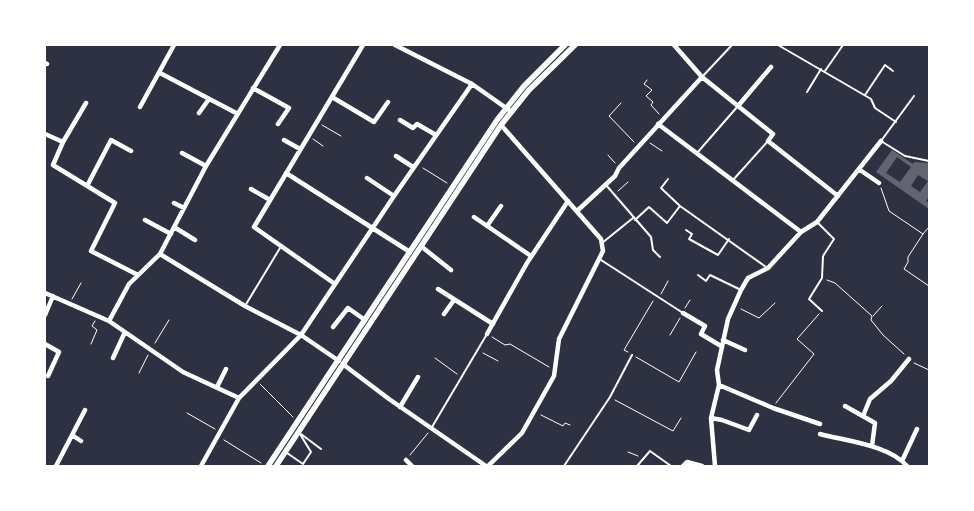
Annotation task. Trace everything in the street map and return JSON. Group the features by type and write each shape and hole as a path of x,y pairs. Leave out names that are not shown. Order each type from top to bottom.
{"main road":[{"path":"296,430 298,422 341,363 365,320 453,187 509,110 524,86 565,45"},
{"path":"509,110 575,45"},
{"path":"267,466 282,451 422,247 499,123"},
{"path":"276,466 282,451"}],"street":[{"path":"140,107 173,47 166,45"},
{"path":"109,322 130,284 160,254 206,166 279,45"},
{"path":"335,284 254,227 363,45"},
{"path":"395,45 472,84 509,110"},
{"path":"674,45 702,77 773,134 768,141 838,196"},
{"path":"738,106 771,67"},
{"path":"160,73 238,114"},
{"path":"577,211 615,176 618,168 702,77"},
{"path":"201,466 239,398 301,335 372,228 472,84"},
{"path":"253,88 289,108 278,124"},
{"path":"332,97 374,122 388,102"},
{"path":"199,113 209,99"},
{"path":"86,103 63,142 53,165 115,203 91,251 138,275"},
{"path":"400,120 413,128 417,124 436,136"},
{"path":"160,254 245,306 301,335 431,429 487,466 522,433 554,376 559,338 603,251 601,239 499,123"},
{"path":"658,124 732,182 801,232"},
{"path":"45,134 63,142"},
{"path":"87,186 111,140 131,151"},
{"path":"284,140 300,149"},
{"path":"715,466 711,418 718,385 717,370 728,319 741,290 748,278 768,268 801,232 817,222 881,142"},
{"path":"182,153 206,166"},
{"path":"396,156 415,165"},
{"path":"860,170 879,183"},
{"path":"286,173 410,252"},
{"path":"367,178 394,196"},
{"path":"251,189 270,200"},
{"path":"487,334 531,256 568,201"},
{"path":"174,203 184,208"},
{"path":"487,226 501,206"},
{"path":"474,217 531,256"},
{"path":"145,220 171,234"},
{"path":"174,227 195,240"},
{"path":"422,247 451,270"},
{"path":"438,289 493,324"},
{"path":"45,293 109,322 183,372 239,398"},
{"path":"45,315 53,296"},
{"path":"444,314 454,300"},
{"path":"333,327 348,308 365,320"},
{"path":"683,313 705,326 701,334 746,350"},
{"path":"113,358 125,332"},
{"path":"45,344 59,352 48,376"},
{"path":"863,416 870,399 891,381 909,359"},
{"path":"217,387 226,369"},
{"path":"400,407 418,377"},
{"path":"718,385 762,406 820,424"},
{"path":"845,406 876,423 872,446"},
{"path":"56,466 85,410"},
{"path":"711,418 749,430 756,415"},
{"path":"902,461 917,429"},
{"path":"820,434 872,446 902,461 907,466"},
{"path":"72,435 81,441"},
{"path":"406,460 412,466"},
{"path":"683,466 687,462 702,466"}],"lane":[{"path":"702,77 732,45"},
{"path":"778,45 871,99 875,108 896,122"},
{"path":"825,71 843,45"},
{"path":"864,95 885,66 894,71"},
{"path":"807,92 821,69"},
{"path":"914,96 881,142 905,156 929,160"},
{"path":"697,154 738,106"},
{"path":"732,182 768,141"},
{"path":"668,179 661,188 680,206 768,268"},
{"path":"606,185 651,237 653,250 660,257"},
{"path":"602,243 649,207 667,223 680,206"},
{"path":"817,222 834,239 823,256 822,278 809,299 822,311"},
{"path":"686,230 692,234 689,239 718,255 729,239"},
{"path":"245,306 281,246"},
{"path":"598,259 656,298 683,313"},
{"path":"698,275 706,281 710,275 741,290"},
{"path":"431,429 487,334"},
{"path":"564,466 610,397 632,354"},
{"path":"296,430 321,449"},
{"path":"282,451 303,464 312,452 296,430"},
{"path":"637,466 650,451 671,466"}],"path":[{"path":"647,80 644,84 652,90 646,96 652,102 650,104 664,118"},
{"path":"621,103 609,116 638,146"},
{"path":"317,122 341,136"},
{"path":"648,135 653,139 650,143 662,151"},
{"path":"308,136 323,146"},
{"path":"608,155 618,168"},
{"path":"415,165 453,187"},
{"path":"614,195 628,182"},
{"path":"879,183 888,211 923,234"},
{"path":"929,226 908,257 908,262 904,269 929,286"},
{"path":"822,278 834,283 872,316 872,320 883,335 919,368 929,370"},
{"path":"668,281 624,350 679,382 696,352"},
{"path":"70,304 81,282"},
{"path":"670,335 690,300"},
{"path":"734,305 759,318 775,303"},
{"path":"872,316 882,306"},
{"path":"773,408 791,381 814,354 796,339 822,311"},
{"path":"91,344 97,330 92,326 97,316"},
{"path":"139,373 169,320"},
{"path":"487,334 505,345 510,344 554,370"},
{"path":"478,350 498,361"},
{"path":"435,358 462,377"},
{"path":"256,380 298,422"},
{"path":"610,397 673,431 681,418"},
{"path":"534,411 563,426 565,423 570,425"},
{"path":"188,413 267,466"},
{"path":"406,460 431,429"},
{"path":"628,452 643,459"}],"building":[{"path":"892,150 913,164 914,162 929,163 929,197 926,201 929,203 929,209 876,172","holes":["897,157 911,167 900,182 886,173","918,175 928,181 920,192 911,186"]}]}
